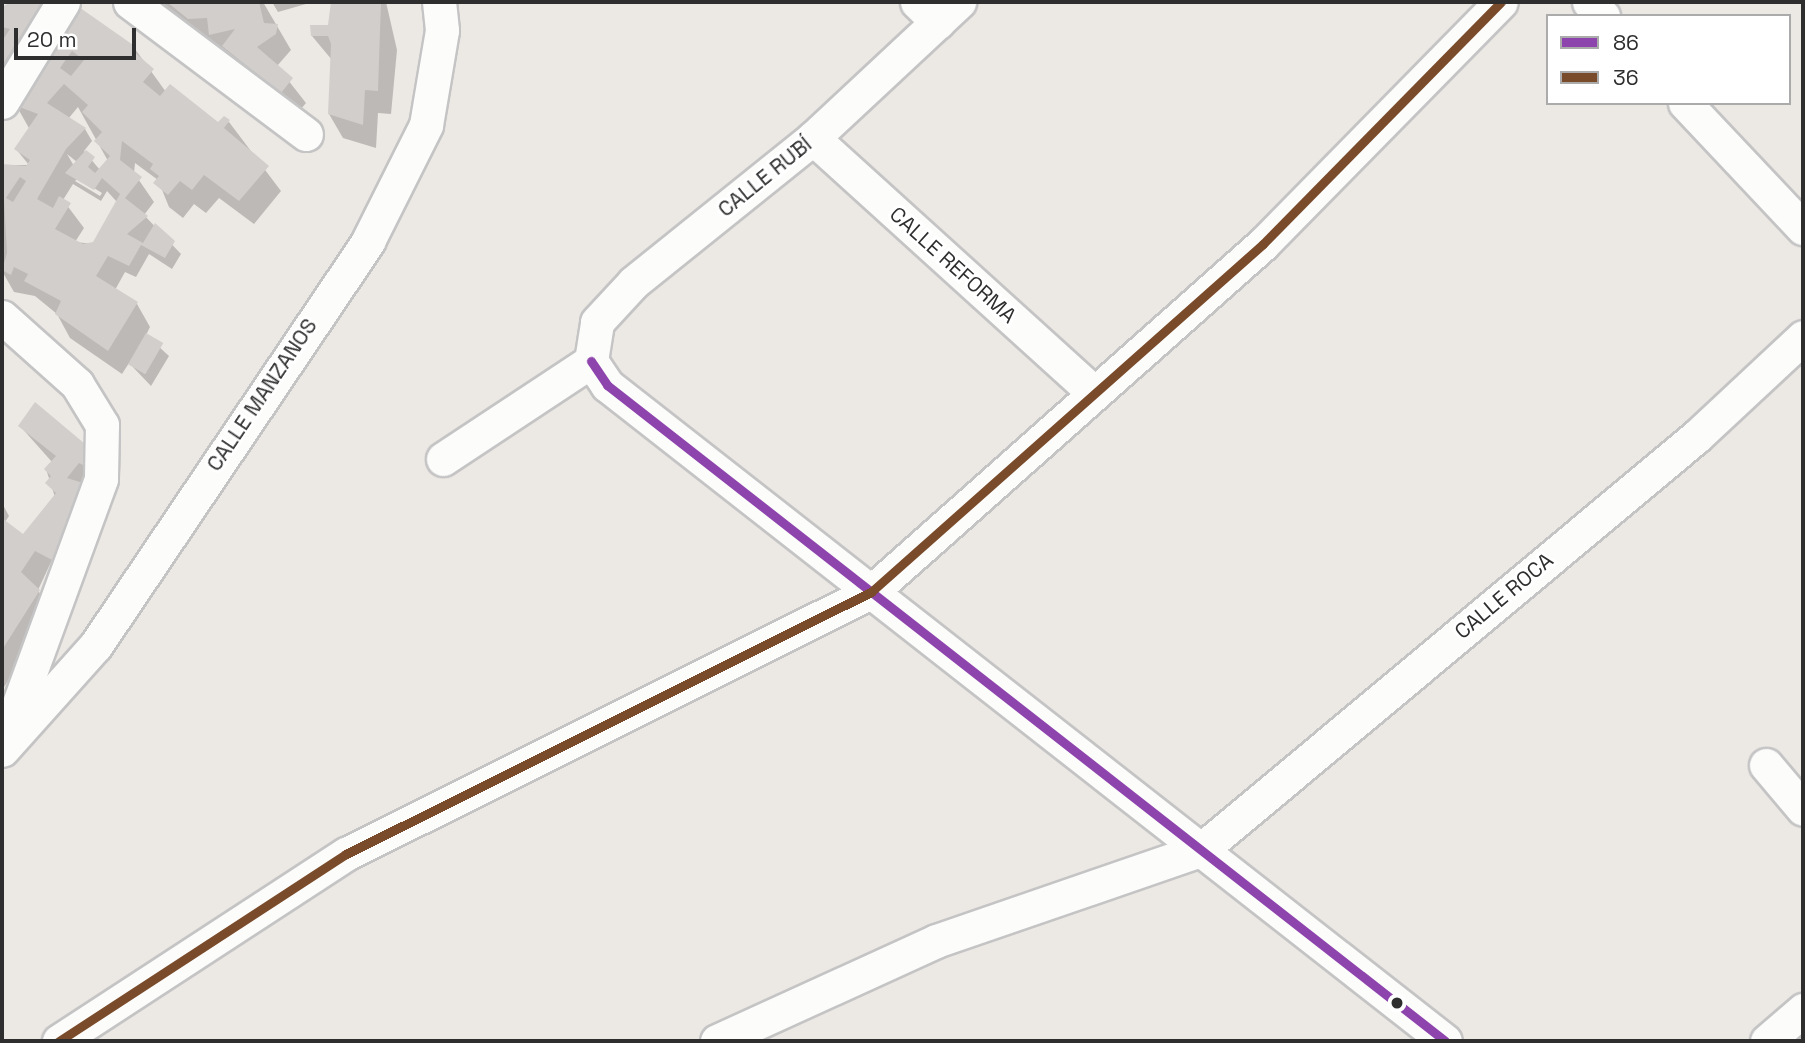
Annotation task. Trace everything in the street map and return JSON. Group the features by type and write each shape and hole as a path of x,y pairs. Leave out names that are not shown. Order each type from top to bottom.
{"street":[{"path":"2,102 62,2"},
{"path":"130,2 306,134"},
{"name":"CALLE MANZANOS","path":"2,750 96,645 368,240 426,125 442,30 439,2"},
{"path":"59,1041 92,1014 346,854 871,592 1093,392 1263,244 1501,2"},
{"name":"CALLE RUBÍ","path":"591,361 597,322 634,282 813,138 938,9"},
{"path":"1687,105 1803,228"},
{"name":"CALLE REFORMA","path":"813,138 1093,392"},
{"name":"CALLE MANZANOS","path":"2,317 77,384 102,425 101,479 2,750"},
{"name":"CALLE ROCA","path":"1200,850 1697,436 1803,337"},
{"path":"443,459 591,361 607,385 1445,1041"},
{"path":"1766,765 1803,809"},
{"path":"717,1041 936,941 1200,850"},
{"path":"1767,1041 1803,1010"}],"building":[{"path":"11,2 42,2 2,66 2,41 10,29 2,27 2,7"},
{"path":"167,2 259,2 264,23 278,24 276,34 257,47 293,78 281,93 222,46 235,29 209,35 207,18 188,19"},
{"path":"331,2 381,2 378,91 365,90 363,125 328,114 331,44 328,36 311,36 310,25 328,25"},
{"path":"76,5 136,47 133,51 154,69 143,82 160,96 170,84 218,122 224,116 230,120 224,128 269,166 239,201 204,175 192,190 180,181 168,195 153,183 159,176 150,169 153,164 122,141 120,160 142,177 125,198 148,216 127,234 143,243 155,223 175,241 165,258 141,245 129,266 108,256 96,276 138,302 108,351 55,314 61,301 24,281 28,274 14,267 11,275 2,270 7,253 2,164 26,166 30,160 14,149 38,114 14,105","holes":["72,51 84,60 71,76 60,68","64,84 88,105 82,112 102,132 94,141 110,156 95,173 88,167 95,157 86,150 65,173 94,190 102,178 120,194 93,242 83,244 55,229 71,203 59,196 53,208 37,199 66,149 86,128 47,103","20,177 26,181 13,202 6,198"]},
{"path":"146,333 163,343 145,374 128,364"},
{"path":"35,402 91,449 87,467 79,463 67,478 83,483 54,561 35,551 21,572 40,590 2,650 2,518 23,534 56,493 45,483 51,476 44,469 56,456 18,426"}],"transit line":[{"name":"36","path":"59,1041 346,854 871,592 1263,244 1501,2"},
{"name":"86","path":"591,361 607,385 1445,1041"}]}
